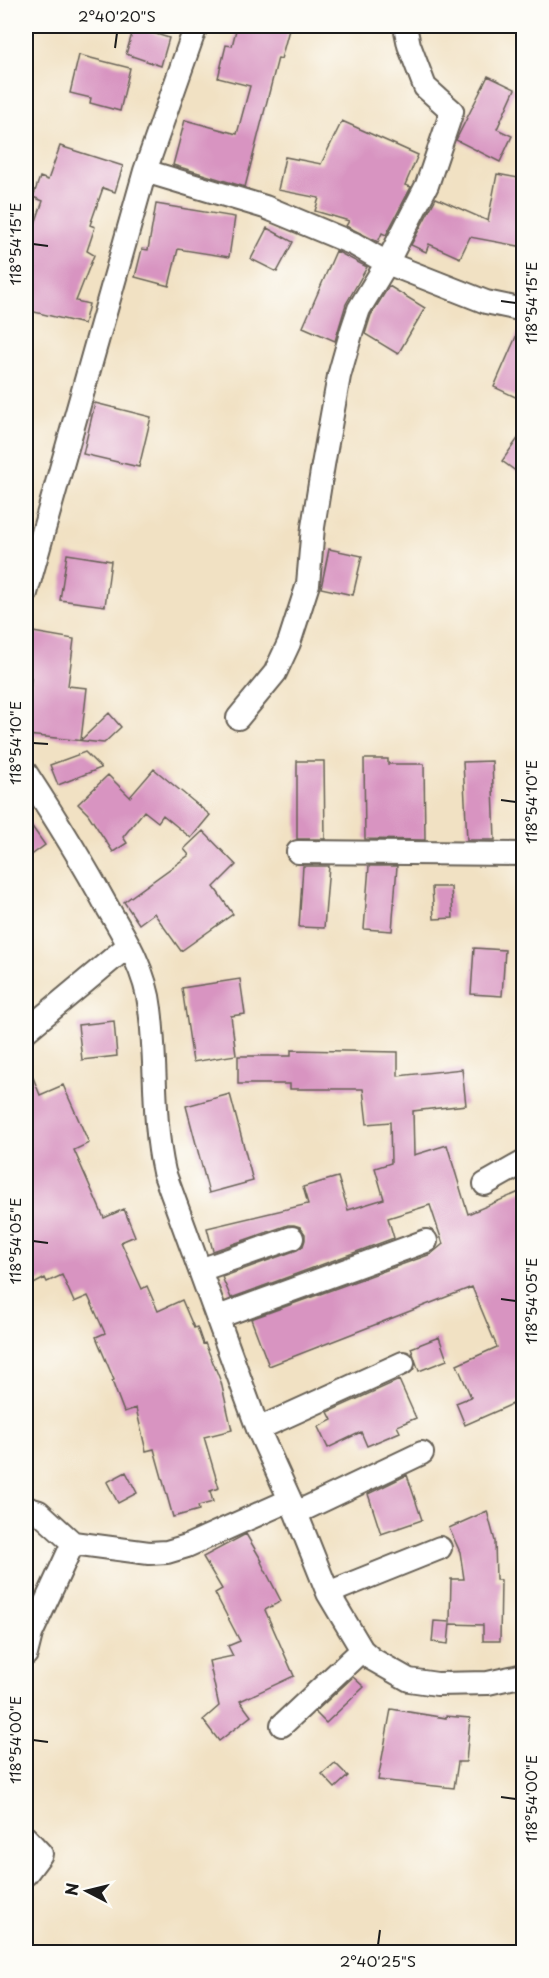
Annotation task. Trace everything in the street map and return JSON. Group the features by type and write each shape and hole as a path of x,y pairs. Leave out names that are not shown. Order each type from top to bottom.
{"street":[{"path":"26,593 145,171 196,26"},
{"path":"238,718 275,674 289,643 308,584 322,465 344,358 360,309 387,263 427,185 452,111 425,87 405,26"},
{"path":"145,171 265,207 354,244 387,263 486,302 524,310"},
{"path":"26,773 63,828 129,945 142,975 150,1007 158,1145 164,1172 258,1429 293,1506 328,1593 362,1650 378,1664 409,1680 437,1684 488,1683 524,1675"},
{"path":"298,852 524,854"},
{"path":"26,1031 129,945"},
{"path":"484,1184 524,1162"},
{"path":"200,1270 292,1238"},
{"path":"218,1317 426,1241"},
{"path":"258,1429 403,1363"},
{"path":"26,1508 39,1512 73,1543 117,1550 167,1552 293,1506 422,1453"},
{"path":"27,1640 73,1543"},
{"path":"328,1593 440,1548"},
{"path":"282,1725 362,1650"},
{"path":"26,1838 41,1854 26,1874"}],"building":[{"path":"237,26 290,26 281,59 278,58 245,187 173,165 185,120 237,134 250,86 218,78 226,45 232,46"},
{"path":"134,27 169,38 161,66 126,54"},
{"path":"79,55 130,68 120,111 90,103 91,98 70,93"},
{"path":"488,76 515,89 497,129 512,136 500,162 456,140"},
{"path":"342,121 418,155 405,185 411,187 386,235 382,233 378,242 346,226 349,221 315,211 319,198 278,190 285,157 321,164"},
{"path":"60,146 123,166 115,192 103,188 90,225 95,227 87,251 94,255 76,301 89,304 84,324 26,310 26,250 43,201 33,197 40,177 48,180"},
{"path":"497,174 524,179 524,247 470,237 460,258 429,244 426,252 411,245 436,198 488,221"},
{"path":"156,204 235,217 229,257 178,249 169,286 135,277 142,249 148,250"},
{"path":"267,228 293,242 277,272 251,259"},
{"path":"336,251 367,267 346,304 335,341 303,327"},
{"path":"389,286 425,308 398,354 365,334 371,315"},
{"path":"522,323 524,323 524,401 494,387"},
{"path":"95,403 151,417 139,467 83,454"},
{"path":"524,430 524,477 502,461"},
{"path":"329,549 362,556 353,595 321,588"},
{"path":"67,554 111,561 105,606 60,600"},
{"path":"33,632 74,639 68,686 87,688 81,740 109,713 121,727 104,743 27,735 31,678 26,677 26,673"},
{"path":"85,752 101,768 58,785 50,765"},
{"path":"364,759 388,759 388,764 424,764 425,840 365,839"},
{"path":"297,761 324,761 325,839 297,839"},
{"path":"492,761 495,840 467,840 463,762"},
{"path":"154,769 210,815 191,838 163,815 158,822 144,811 123,837 127,843 113,852 88,814 78,804 108,775 130,797"},
{"path":"26,818 45,845 26,859"},
{"path":"203,831 236,865 214,887 233,914 181,951 154,913 139,924 124,902 189,855 184,849"},
{"path":"303,866 329,866 324,928 299,927"},
{"path":"369,866 397,866 392,931 364,929"},
{"path":"432,887 451,887 453,918 434,919"},
{"path":"474,948 505,950 502,996 471,994"},
{"path":"240,979 245,1014 231,1016 236,1055 193,1062 182,988"},
{"path":"114,1021 117,1056 82,1060 78,1025"},
{"path":"291,1050 398,1052 398,1076 462,1069 466,1105 413,1111 414,1155 447,1145 468,1214 524,1190 524,1399 465,1425 456,1403 471,1397 457,1365 497,1347 472,1287 269,1366 251,1319 431,1254 443,1244 430,1205 388,1218 394,1238 231,1298 222,1277 297,1250 303,1246 305,1234 300,1227 288,1225 213,1251 207,1228 308,1204 303,1187 338,1177 348,1210 384,1199 375,1168 391,1163 390,1122 367,1124 363,1089 290,1089 290,1084 238,1084 238,1056 291,1056"},
{"path":"26,1060 40,1095 63,1085 89,1143 74,1150 104,1218 124,1209 135,1236 121,1242 142,1289 147,1286 158,1311 182,1300 194,1328 197,1327 203,1344 205,1343 221,1382 232,1430 204,1437 219,1488 210,1491 213,1502 198,1506 199,1510 173,1517 154,1449 146,1451 136,1408 124,1412 112,1381 114,1380 96,1337 105,1333 88,1296 74,1302 62,1275 47,1282 45,1278 26,1288"},
{"path":"230,1094 253,1181 209,1193 186,1106"},
{"path":"439,1337 447,1360 419,1371 411,1348"},
{"path":"399,1380 416,1418 397,1426 400,1432 367,1446 361,1432 328,1448 318,1427 332,1420 328,1412"},
{"path":"126,1472 137,1493 118,1503 107,1482"},
{"path":"407,1475 422,1520 381,1534 368,1494"},
{"path":"487,1511 495,1541 496,1580 501,1580 500,1641 483,1641 483,1625 450,1624 448,1644 432,1642 434,1621 450,1622 451,1579 464,1579 460,1552 449,1528"},
{"path":"246,1534 281,1601 265,1610 294,1676 240,1701 251,1716 219,1741 203,1720 219,1706 209,1661 233,1656 228,1646 240,1641 215,1593 222,1589 203,1557"},
{"path":"353,1677 364,1687 326,1723 315,1712"},
{"path":"391,1709 446,1718 446,1716 470,1718 466,1762 458,1762 454,1788 378,1780"},
{"path":"335,1763 348,1776 335,1788 322,1774"}]}
